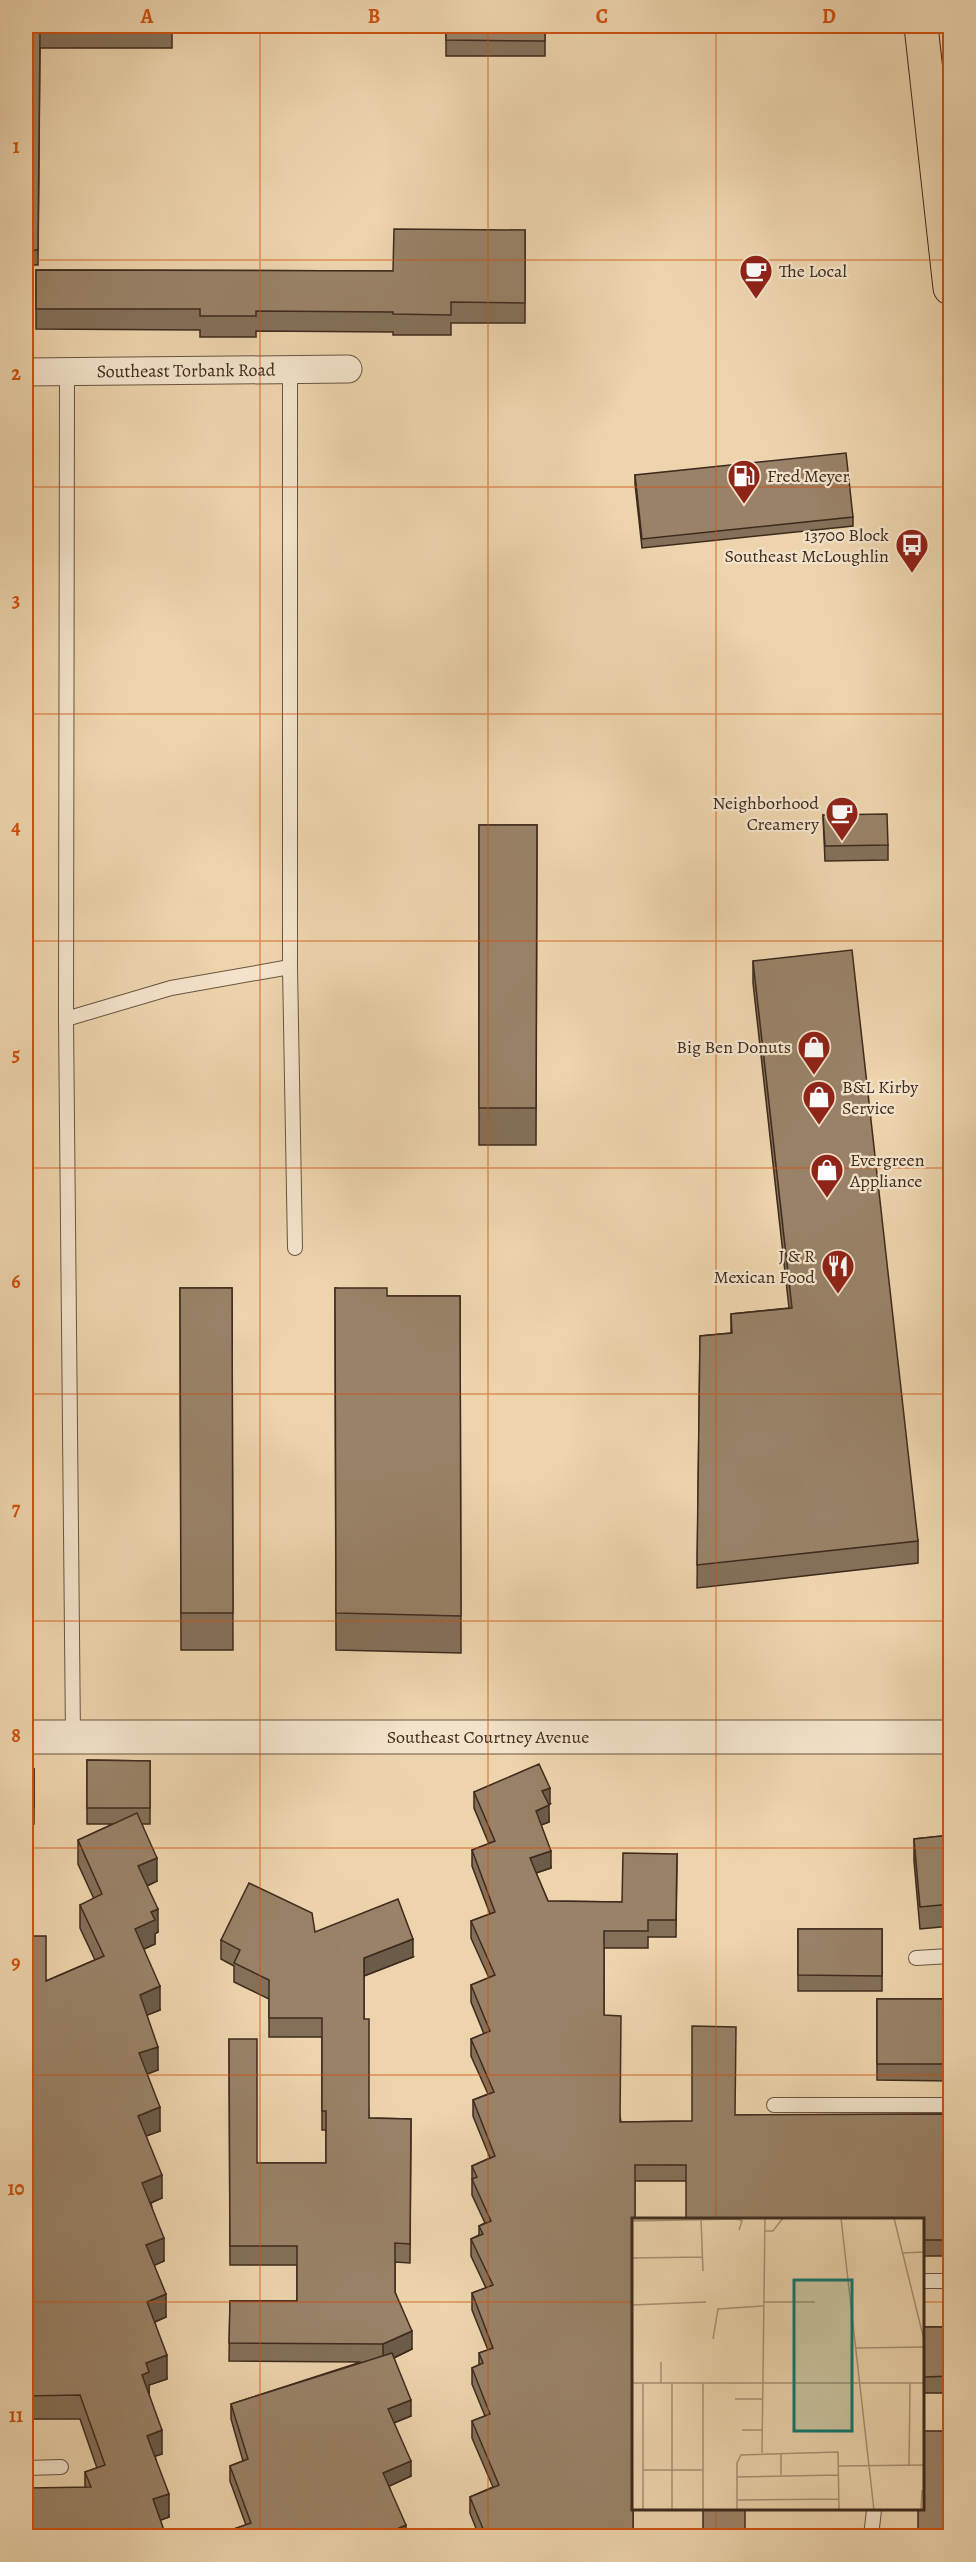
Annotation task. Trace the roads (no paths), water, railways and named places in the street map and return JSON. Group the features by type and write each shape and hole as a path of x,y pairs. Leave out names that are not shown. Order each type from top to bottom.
{"main road":[{"path":"921,26 951,288"}],"street":[{"name":"Southeast Torbank Road","path":"26,372 348,369"},
{"name":"Southeast Courtney Avenue","path":"26,1737 951,1737"}],"lane":[{"path":"290,370 290,967 295,1248"},
{"path":"67,371 66,1019 73,1737"},
{"path":"66,1019 171,988 290,967"},
{"path":"916,1958 951,1956"},
{"path":"774,2105 951,2105"},
{"path":"925,2282 951,2282"},
{"path":"26,2468 61,2468"},
{"path":"871,2536 874,2511"}],"place":[{"name":"The Local","path":"756,300"},
{"name":"Fred Meyer","path":"744,505"},
{"name":"13700 Block Southeast McLoughlin","path":"912,574"},
{"name":"Neighborhood Creamery","path":"842,842"},
{"name":"Big Ben Donuts","path":"814,1076"},
{"name":"B&L Kirby Service","path":"819,1126"},
{"name":"Evergreen Appliance","path":"827,1199"},
{"name":"J & R Mexican Food","path":"838,1295"}]}
